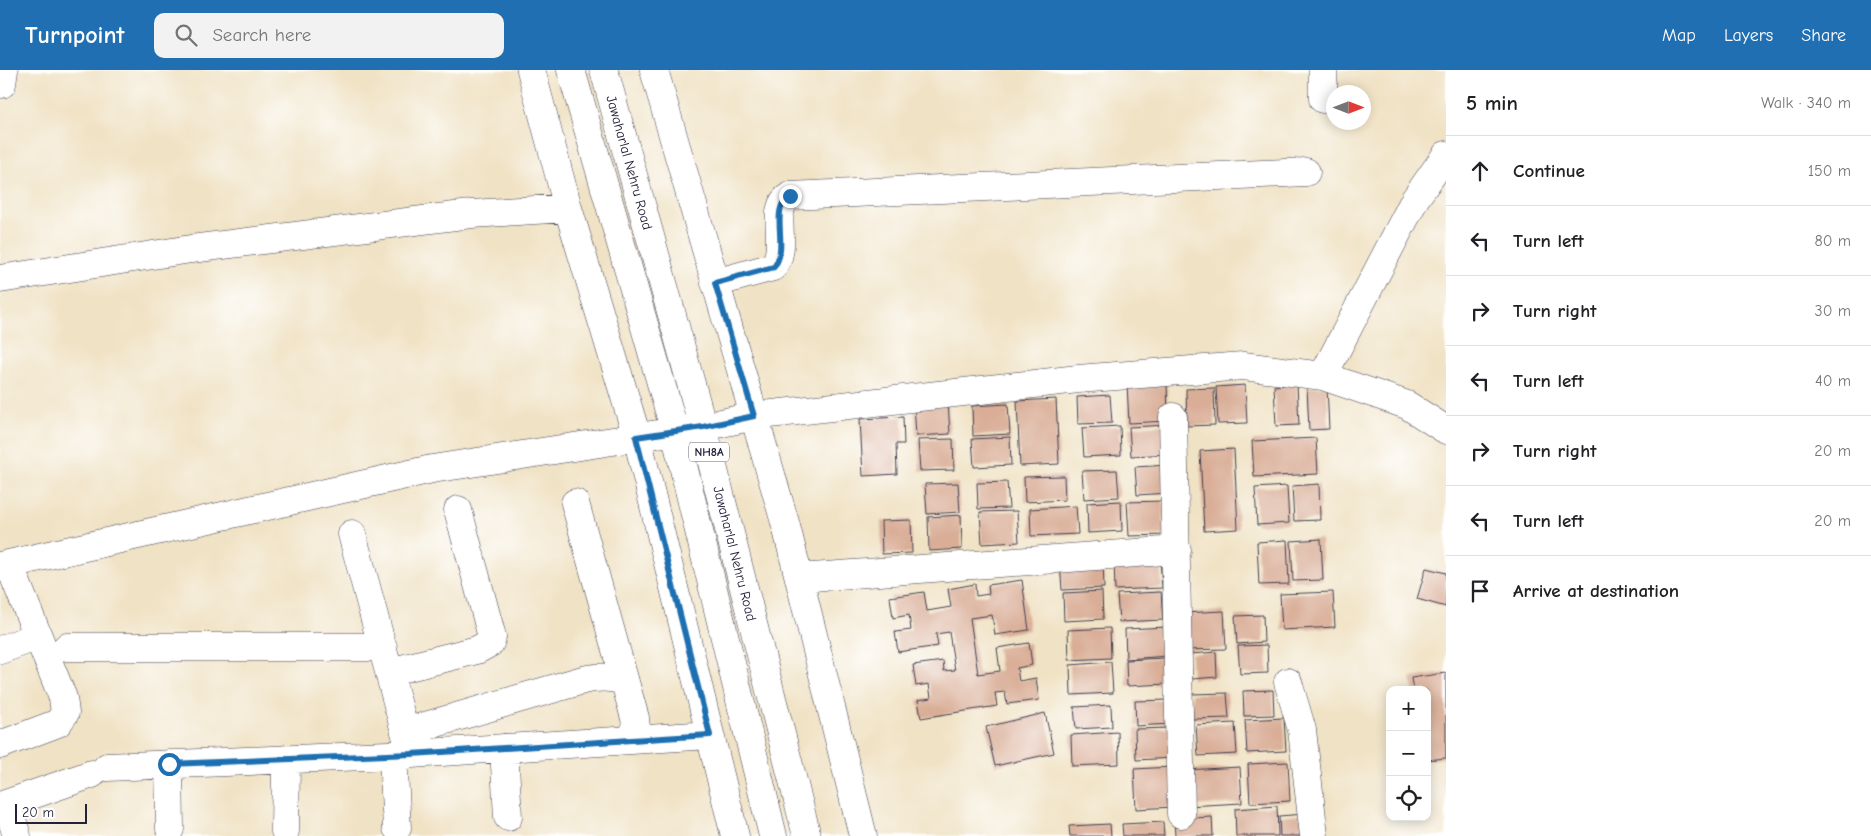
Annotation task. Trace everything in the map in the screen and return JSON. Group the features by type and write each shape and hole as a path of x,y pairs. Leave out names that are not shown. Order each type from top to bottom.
{"street":[{"path":"531,70 568,208 636,437 735,836"},
{"name":"Jawaharlal Nehru Road","path":"571,70 675,432 773,836"},
{"name":"Jawaharlal Nehru Road","path":"604,70 703,427 807,836"},
{"path":"654,70 799,578 863,836"},
{"path":"1323,70 1323,99"},
{"path":"1323,376 1415,199 1446,155"},
{"path":"715,283 774,267 781,252 781,206 786,198 790,196 1306,172"},
{"path":"0,279 200,248 471,214 568,208"},
{"path":"0,745 58,723 65,713 63,698 38,636 5,565 432,469 675,432 754,416 1078,379 1244,366 1323,376 1407,405 1446,430"},
{"path":"1173,417 1182,814"},
{"path":"575,503 635,718 636,728 630,740"},
{"path":"67,648 386,660 477,650 490,643 492,637 458,510"},
{"path":"352,534 386,660 403,747 397,828"},
{"path":"799,578 1177,550"},
{"path":"0,650 38,636"},
{"path":"403,747 582,680 612,677 624,681"},
{"path":"1288,682 1302,730 1314,836"},
{"path":"18,836 3,805 99,770 169,764 286,759 403,747 504,748 710,735"},
{"path":"504,748 508,817"},
{"path":"285,831 286,759"},
{"path":"169,764 170,829"}],"building":[{"path":"1167,382 1168,421 1129,423 1127,384"},
{"path":"1297,384 1299,425 1276,426 1274,386"},
{"path":"1245,385 1247,423 1218,424 1216,387"},
{"path":"1327,386 1329,429 1309,430 1307,387"},
{"path":"1214,388 1215,425 1187,426 1186,389"},
{"path":"1110,395 1112,423 1078,424 1077,397"},
{"path":"1056,399 1059,464 1020,466 1017,401"},
{"path":"948,401 950,434 916,436 914,403"},
{"path":"1008,404 1010,434 973,436 972,406"},
{"path":"903,417 904,444 896,444 897,474 863,476 860,419"},
{"path":"1168,425 1170,454 1131,456 1129,427"},
{"path":"1120,426 1121,455 1084,457 1082,428"},
{"path":"1010,437 1011,465 974,467 972,439"},
{"path":"1316,438 1318,474 1254,477 1252,441"},
{"path":"953,439 954,470 920,471 918,440"},
{"path":"1234,449 1238,529 1204,531 1200,451"},
{"path":"1168,465 1169,493 1137,495 1135,467"},
{"path":"1117,470 1119,497 1084,499 1082,471"},
{"path":"1064,476 1065,500 1025,502 1024,477"},
{"path":"1007,482 1009,508 978,509 977,483"},
{"path":"958,483 960,512 927,514 925,484"},
{"path":"1319,484 1320,520 1294,521 1292,486"},
{"path":"1287,486 1289,523 1257,525 1255,488"},
{"path":"1121,501 1122,531 1088,533 1087,503"},
{"path":"1163,501 1164,535 1129,536 1127,502"},
{"path":"1076,506 1078,534 1031,536 1030,509"},
{"path":"1017,511 1019,542 982,544 980,512"},
{"path":"961,515 962,549 929,551 928,517"},
{"path":"911,520 912,553 882,554 881,521"},
{"path":"1321,539 1323,580 1293,581 1291,541"},
{"path":"1287,540 1289,584 1259,585 1257,542"},
{"path":"1103,559 1104,588 1062,590 1060,562"},
{"path":"1160,559 1162,588 1115,590 1114,561"},
{"path":"1426,568 1446,573 1446,607 1417,599"},
{"path":"1022,580 1029,630 995,635 992,615 970,618 978,674 1000,671 997,648 1029,643 1032,665 1017,668 1019,681 1036,678 1039,700 1007,704 1005,692 995,693 997,706 921,718 918,700 931,698 929,684 916,686 913,665 943,661 944,671 955,670 949,632 936,634 938,646 898,652 895,632 911,630 909,615 893,618 890,597 924,592 927,611 951,607 948,589 975,584 976,596 989,594 988,585"},
{"path":"1102,591 1103,619 1064,621 1063,593"},
{"path":"1161,592 1163,620 1119,622 1117,594"},
{"path":"1333,592 1335,627 1282,630 1280,594"},
{"path":"1224,611 1226,649 1184,650 1182,613"},
{"path":"1263,615 1264,642 1237,644 1235,616"},
{"path":"1167,627 1168,656 1126,659 1125,629"},
{"path":"1110,628 1111,658 1069,660 1068,630"},
{"path":"1267,645 1268,673 1240,674 1238,646"},
{"path":"1216,652 1217,677 1192,679 1191,654"},
{"path":"1165,658 1167,684 1127,686 1126,660"},
{"path":"1111,662 1113,693 1071,695 1070,665"},
{"path":"1446,673 1446,758 1431,760 1431,686 1412,686 1411,678"},
{"path":"1273,690 1274,715 1244,716 1243,691"},
{"path":"1227,693 1229,718 1193,719 1192,694"},
{"path":"1167,700 1169,724 1136,726 1135,701"},
{"path":"1111,705 1112,727 1076,729 1074,707"},
{"path":"1045,713 1054,753 995,766 986,727"},
{"path":"1284,718 1286,751 1247,753 1245,720"},
{"path":"1235,723 1237,754 1198,756 1196,725"},
{"path":"1172,728 1174,758 1136,760 1135,729"},
{"path":"1118,732 1119,764 1072,766 1071,735"},
{"path":"1288,762 1290,801 1250,803 1248,764"},
{"path":"1172,767 1174,807 1136,809 1134,769"},
{"path":"1240,767 1242,803 1187,806 1185,770"},
{"path":"1277,806 1278,836 1236,836 1235,809"},
{"path":"1305,814 1307,836 1280,836 1279,816"},
{"path":"1212,817 1213,836 1175,836 1174,819"},
{"path":"1163,822 1164,836 1123,836 1122,824"},
{"path":"1110,824 1111,836 1070,836 1069,826"}],"route":[{"path":"169,764 411,754 710,735 636,437 703,427 754,416 715,283 774,267 781,252 781,206 786,198 790,196"}]}
